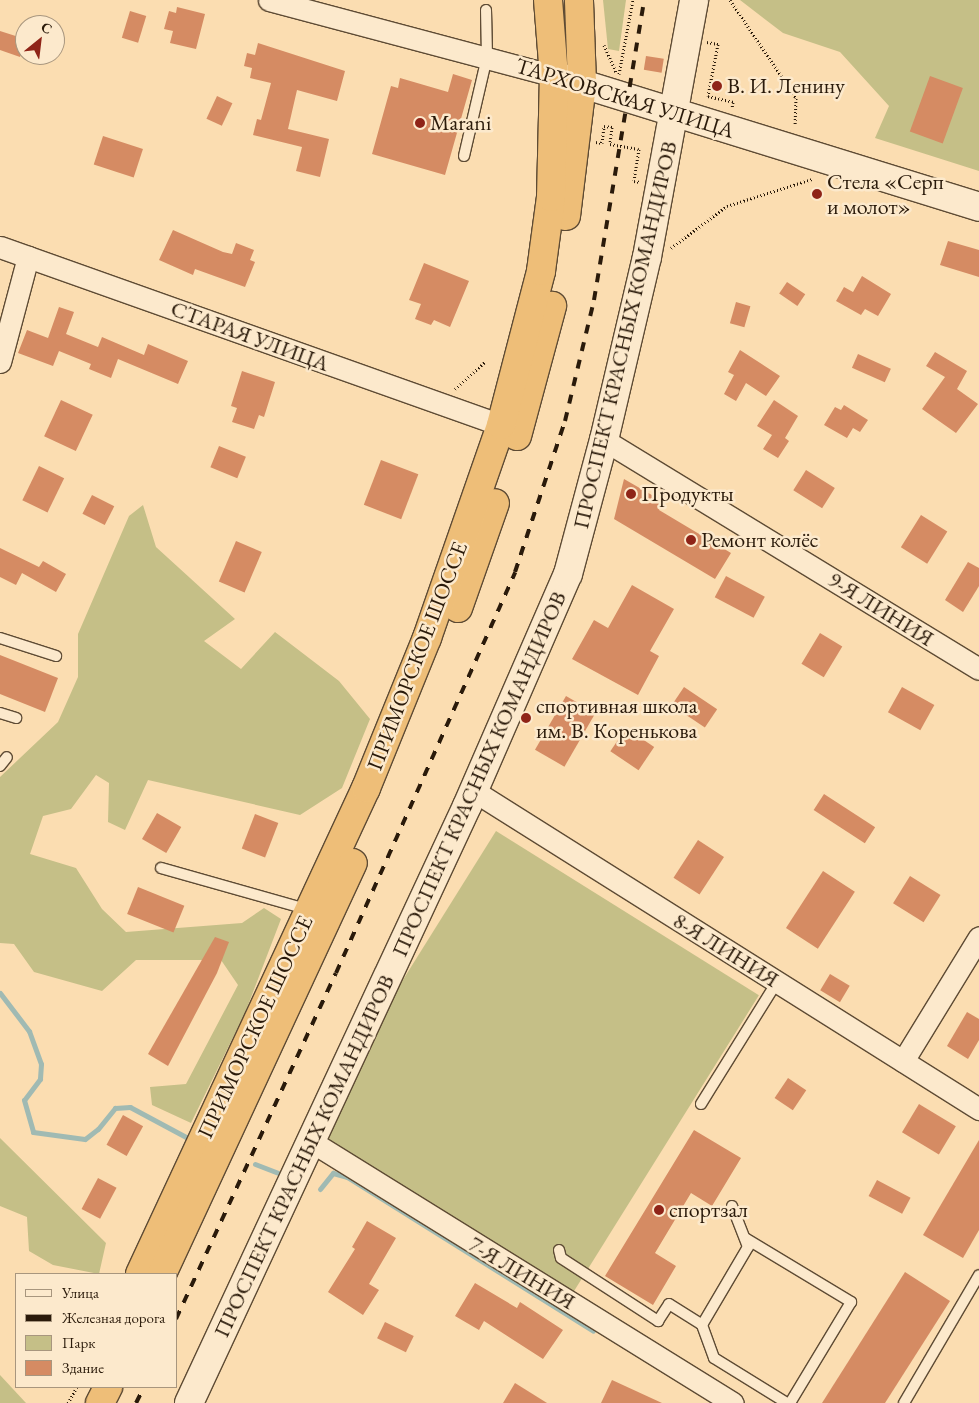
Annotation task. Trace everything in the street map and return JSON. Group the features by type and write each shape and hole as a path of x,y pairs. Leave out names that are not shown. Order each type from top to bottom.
{"highway":[{"name":"ПРИМОРСКОЕ ШОССЕ","path":"140,1273 366,788 427,638 501,425 540,271 550,196 554,76 548,0"},
{"name":"ПРИМОРСКОЕ ШОССЕ","path":"162,1273 384,793 476,560 526,406 559,274 582,83 578,0"},
{"path":"81,1403 88,1388"},
{"path":"100,1403 108,1388"}],"street":[{"name":"ТАРХОВСКАЯ УЛИЦА","path":"269,0 318,7 582,83 979,207"},
{"name":"ПРОСПЕКТ КРАСНЫХ КОМАНДИРОВ","path":"189,1403 474,791 568,574 604,440 647,257 675,113 694,0"},
{"name":"СТАРАЯ УЛИЦА","path":"0,247 501,425"},
{"path":"0,362 28,257"},
{"name":"9-Я ЛИНИЯ","path":"604,440 979,670"},
{"name":"8-Я ЛИНИЯ","path":"474,791 979,1109"},
{"path":"902,1061 979,937"},
{"name":"7-Я ЛИНИЯ","path":"312,1142 733,1403"}],"lane":[{"path":"464,156 487,57 486,10"},
{"path":"0,638 56,656"},
{"path":"0,713 16,718"},
{"path":"0,766 7,757"},
{"path":"161,868 310,910"},
{"path":"701,1104 777,982"},
{"path":"702,1326 748,1248 732,1206"},
{"path":"558,1250 561,1258 658,1321 669,1304 702,1326 714,1358 788,1403 851,1302 744,1238"},
{"path":"904,1403 979,1275"}],"path":[{"path":"604,38 618,78 632,0"},
{"path":"730,0 796,98 795,124"},
{"path":"718,44 708,96 733,102"},
{"path":"616,145 626,146"},
{"path":"665,254 727,206 815,178"},
{"path":"433,401 458,387 485,362"},
{"path":"68,1403 76,1388"}],"green space":[{"path":"603,0 626,0 619,51 608,49"},
{"path":"740,0 979,0 979,171 875,138 889,106 840,52 783,33"},
{"path":"143,505 156,547 235,619 204,641 241,669 275,632 339,681 370,719 342,788 300,815 148,780 125,830 108,822 109,783 96,775 71,809 43,816 30,854 76,868 102,909 126,932 242,923 264,908 281,919 245,1013 191,1123 152,1105 150,1087 186,1084 238,985 221,960 136,960 102,991 34,972 14,944 0,943 0,777 58,722 78,677 78,634 129,516"},
{"path":"496,831 759,995 571,1296 308,1132"},
{"path":"0,1138 106,1243 99,1273 53,1265 29,1251 27,1217 0,1206"},
{"path":"0,1375 26,1403 0,1403"}],"building":[{"path":"177,7 205,14 196,49 170,43 173,31 164,29 169,11 176,13"},
{"path":"130,11 146,16 138,43 122,38"},
{"path":"0,31 15,36 15,55 0,50"},
{"path":"258,43 345,71 337,101 297,90 288,129 329,139 320,177 296,171 302,147 253,135 257,119 261,120 271,83 250,78 252,68 244,66 247,53 255,55"},
{"path":"646,56 664,59 662,73 644,70"},
{"name":"Marani","path":"453,74 472,80 445,175 372,154 391,86 398,88 400,78 448,92"},
{"path":"930,76 963,88 943,143 910,131"},
{"path":"217,96 232,103 222,126 206,119"},
{"path":"103,136 143,149 134,178 94,165"},
{"path":"173,230 223,252 232,254 236,243 254,250 250,260 255,262 245,287 195,269 193,275 159,260"},
{"path":"948,241 979,250 979,277 940,265"},
{"path":"424,263 469,281 450,327 434,320 431,325 415,319 421,304 409,300"},
{"path":"862,276 891,294 878,316 865,309 861,315 836,301 844,287 853,292"},
{"path":"787,282 805,294 797,306 779,294"},
{"path":"736,302 750,306 744,327 730,323"},
{"path":"59,307 74,312 66,334 98,347 102,337 144,355 148,344 188,361 178,384 118,359 111,378 89,369 91,364 59,351 53,366 18,353 27,330 48,338"},
{"path":"740,350 780,376 766,396 746,383 736,401 724,394 734,375 728,372"},
{"path":"935,352 967,371 957,389 978,404 956,433 922,409 945,377 926,366"},
{"path":"858,354 891,369 885,382 852,368"},
{"path":"242,371 275,382 264,417 259,415 254,429 232,422 237,408 231,406"},
{"path":"61,400 93,415 76,451 44,436"},
{"path":"774,400 798,416 785,438 789,441 778,458 763,449 772,435 757,426"},
{"path":"844,405 868,420 860,432 853,428 847,438 824,425 835,407 841,410"},
{"path":"219,446 246,457 237,478 210,467"},
{"path":"381,460 418,474 401,519 364,505"},
{"path":"39,466 64,478 48,512 22,500"},
{"path":"806,470 835,488 822,508 793,490"},
{"path":"624,479 664,502 659,510 731,553 715,579 614,519"},
{"path":"92,495 114,506 105,525 82,514"},
{"path":"921,515 947,531 927,564 901,547"},
{"path":"236,541 262,552 245,592 219,582"},
{"path":"0,548 39,567 43,561 66,574 56,592 22,573 16,585 0,577"},
{"path":"968,562 979,568 979,586 963,612 945,600"},
{"path":"726,576 765,597 754,618 715,597"},
{"path":"632,585 674,609 650,651 659,656 638,695 572,659 594,620 608,628"},
{"path":"820,633 842,646 824,677 801,664"},
{"path":"0,655 58,678 45,712 0,694"},
{"path":"684,687 717,709 705,728 672,705"},
{"path":"902,687 934,705 920,730 888,712"},
{"path":"566,696 595,713 564,767 535,750"},
{"path":"626,728 654,747 639,770 610,751"},
{"path":"824,794 875,827 865,843 814,810"},
{"path":"157,813 181,827 166,853 142,839"},
{"path":"255,814 278,823 265,858 242,849"},
{"path":"698,840 724,857 699,895 673,878"},
{"path":"823,871 855,892 818,949 786,928"},
{"path":"910,876 941,895 924,922 893,903"},
{"path":"138,887 184,906 173,933 127,914"},
{"path":"215,937 229,942 217,973 168,1066 148,1054"},
{"path":"830,974 850,986 840,1002 820,990"},
{"path":"967,1012 979,1019 979,1040 968,1059 947,1046"},
{"path":"788,1078 806,1090 793,1110 775,1098"},
{"path":"919,1104 956,1126 939,1154 902,1132"},
{"path":"123,1115 143,1126 127,1156 107,1145"},
{"path":"694,1130 741,1158 712,1206 691,1193 655,1253 676,1266 653,1305 605,1276"},
{"path":"979,1140 979,1230 963,1258 923,1235"},
{"path":"98,1178 117,1188 100,1219 82,1209"},
{"path":"877,1180 911,1198 902,1214 869,1196"},
{"path":"367,1221 396,1238 369,1284 379,1290 363,1315 328,1292 355,1249 352,1247"},
{"path":"905,1272 950,1301 885,1403 822,1403"},
{"path":"475,1283 517,1308 520,1302 563,1330 543,1359 484,1321 479,1330 455,1316"},
{"path":"385,1322 414,1336 406,1352 377,1338"},
{"path":"612,1380 662,1403 601,1403"},
{"path":"515,1383 547,1403 503,1403"}],"waterway":[{"path":"0,993 29,1031 41,1064 40,1079 24,1100 33,1132 85,1139 98,1129 115,1108 130,1107 186,1137"},
{"path":"255,1164 278,1173"},
{"path":"320,1189 333,1173 347,1177 593,1331"}],"railway":[{"path":"178,1315 336,973 515,572 565,421 594,300 644,0"},
{"path":"136,1403 144,1388"}],"place":[{"name":"В. И. Ленину","path":"717,86"},
{"name":"Marani","path":"420,123"},
{"name":"Стела «Серп и молот»","path":"817,194"},
{"name":"Продукты","path":"631,494"},
{"name":"Ремонт колёс","path":"691,540"},
{"name":"спортивная школа им. В. Коренькова","path":"526,718"},
{"name":"спортзал","path":"659,1210"}]}
